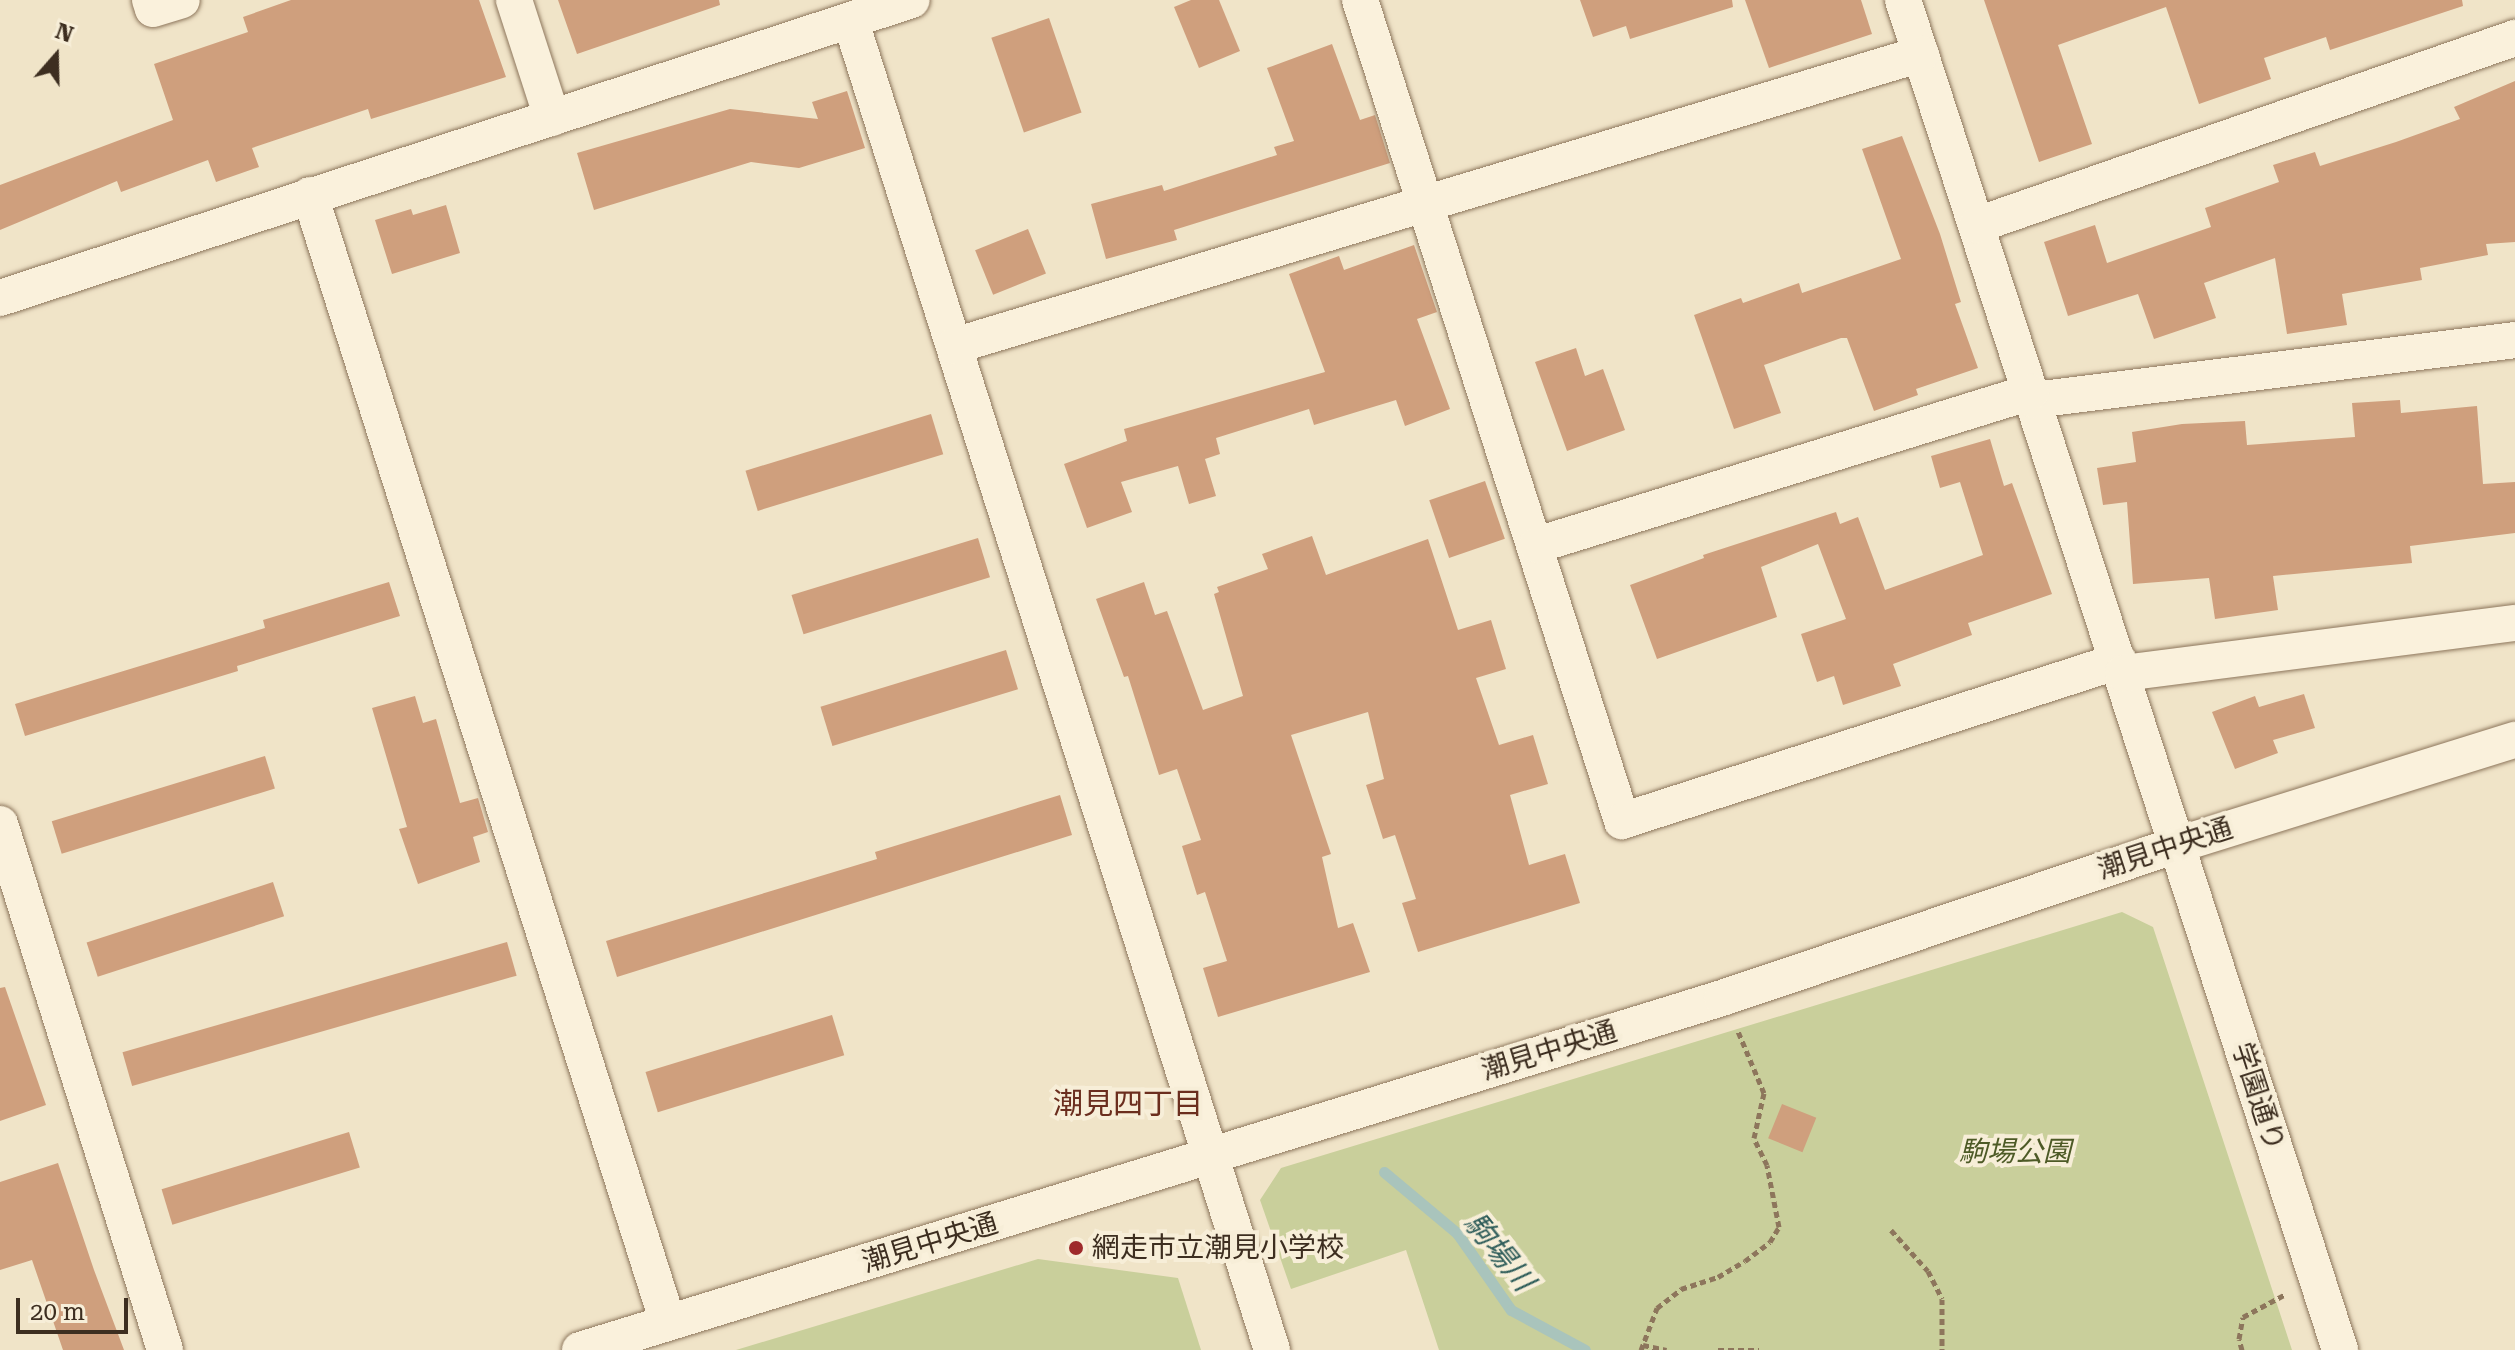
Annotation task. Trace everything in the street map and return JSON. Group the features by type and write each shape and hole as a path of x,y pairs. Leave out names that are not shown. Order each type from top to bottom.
{"street":[{"path":"150,0 153,9 182,0"},
{"path":"514,0 552,118"},
{"path":"0,298 912,0"},
{"path":"1360,0 1537,545 1622,821 2121,667 2515,623"},
{"name":"学園通り","path":"1903,0 2340,1350"},
{"path":"851,22 1272,1350"},
{"path":"1977,225 2515,38"},
{"path":"954,346 1425,201 1921,54"},
{"path":"310,195 668,1323"},
{"path":"1537,545 2033,396 2515,340"},
{"name":"潮見中央通","path":"580,1350 1722,998 2177,845 2515,740"},
{"path":"0,824 165,1350"}],"path":[{"path":"1666,1350 1642,1347 1657,1308 1681,1289 1718,1277 1745,1261 1770,1242 1779,1227 1767,1165 1754,1138 1764,1093 1722,998"},
{"path":"1891,1230 1928,1271 1942,1299 1942,1350"},
{"path":"2242,1350 2239,1339 2243,1317 2275,1297 2320,1287"},
{"path":"1718,1350 1759,1350"}],"green space":[{"name":"駒場公園","path":"2122,912 2153,927 2292,1350 1439,1350 1406,1250 1291,1289 1260,1200 1281,1168"},
{"path":"1038,1259 1178,1278 1201,1350 736,1350"}],"building":[{"path":"291,0 479,0 506,77 371,119 368,109 252,148 259,167 216,182 208,160 121,192 117,181 0,230 0,185 173,120 154,64 248,32 243,17"},
{"path":"558,0 719,0 720,5 577,54"},
{"path":"1191,0 1219,0 1240,51 1199,68 1174,7"},
{"path":"1580,0 1732,0 1733,7 1630,39 1626,26 1593,37"},
{"path":"1745,0 1861,0 1872,34 1769,68"},
{"path":"1984,0 2462,0 2463,6 2330,50 2326,37 2264,58 2271,79 2199,104 2166,7 2058,45 2092,144 2039,162"},
{"path":"1049,18 1082,113 1024,132 991,38"},
{"path":"1332,44 1360,120 1375,115 1390,163 1174,230 1177,240 1106,259 1091,204 1162,185 1164,191 1277,155 1274,147 1294,141 1267,68"},
{"path":"2515,81 2515,242 2486,244 2488,255 2420,268 2422,280 2342,294 2347,325 2287,334 2275,258 2204,283 2216,318 2154,339 2138,294 2068,316 2044,242 2095,225 2107,263 2211,227 2205,208 2279,182 2273,165 2315,152 2320,166 2396,142 2460,119 2454,107"},
{"path":"847,91 865,148 799,168 751,162 594,210 577,153 730,109 818,119 812,102"},
{"path":"1902,136 1940,234 1961,302 1955,304 1978,368 1916,389 1918,395 1874,411 1847,338 1841,338 1764,365 1781,413 1734,429 1694,315 1741,298 1743,303 1799,283 1802,293 1901,259 1862,149"},
{"path":"446,205 460,253 392,274 375,220 411,209 413,215"},
{"path":"1028,229 1046,274 993,295 975,250"},
{"path":"1414,245 1437,312 1417,319 1450,409 1405,426 1396,400 1314,425 1309,409 1216,438 1220,454 1205,459 1216,496 1189,504 1178,466 1121,482 1132,512 1087,528 1064,464 1127,441 1124,429 1325,372 1289,274 1339,256 1344,270"},
{"path":"1576,348 1585,376 1603,369 1625,430 1567,451 1535,362"},
{"path":"2400,400 2401,413 2477,406 2483,484 2515,482 2515,533 2410,546 2412,563 2273,576 2278,610 2215,619 2209,578 2133,584 2127,502 2103,505 2097,468 2136,462 2132,432 2182,424 2245,421 2247,445 2355,437 2352,403"},
{"path":"931,414 943,454 758,511 745,471"},
{"path":"1990,439 2004,486 2012,483 2052,594 1968,623 1972,635 1893,664 1901,686 1843,705 1834,676 1817,682 1801,634 1846,619 1818,544 1761,567 1777,617 1657,659 1630,585 1704,558 1703,555 1836,512 1840,524 1858,517 1885,590 1983,555 1960,482 1940,488 1931,456"},
{"path":"1485,481 1505,539 1449,558 1429,500"},
{"path":"1312,536 1326,575 1428,539 1458,630 1491,620 1506,669 1476,678 1499,745 1533,735 1548,784 1510,795 1529,865 1565,854 1580,903 1418,952 1402,903 1416,899 1395,835 1383,839 1366,785 1384,779 1368,712 1291,735 1331,854 1322,857 1338,928 1353,923 1370,972 1218,1017 1203,968 1227,961 1205,892 1197,895 1182,846 1201,840 1177,769 1159,775 1128,676 1124,677 1096,599 1144,582 1155,615 1167,611 1203,710 1243,696 1214,594 1219,592 1217,587 1268,569 1262,554"},
{"path":"978,538 990,577 804,634 792,595"},
{"path":"389,582 400,616 237,666 238,671 25,736 15,704 265,628 263,620"},
{"path":"1006,650 1018,689 832,746 820,707"},
{"path":"2304,694 2315,728 2273,740 2278,753 2235,769 2212,712 2255,696 2259,707"},
{"path":"415,696 423,723 436,719 460,803 478,798 488,832 473,837 480,862 418,884 399,829 407,827 372,708"},
{"path":"265,756 275,789 62,854 52,821"},
{"path":"1060,795 1072,835 617,977 606,941 877,859 875,852"},
{"path":"273,882 284,916 98,977 87,943"},
{"path":"507,942 517,976 132,1086 122,1052"},
{"path":"5,987 46,1105 0,1121 0,988"},
{"path":"832,1015 844,1055 658,1112 646,1072"},
{"path":"1782,1104 1816,1118 1802,1152 1768,1138"},
{"path":"349,1132 360,1167 172,1225 162,1189"},
{"path":"58,1163 124,1350 63,1350 32,1260 0,1270 0,1182"}],"waterway":[{"name":"駒場川","path":"1384,1172 1457,1233 1511,1310 1585,1350"}],"place":[{"name":"網走市立潮見小学校","path":"1076,1248"}],"district":[{"name":"潮見四丁目","path":"1128,1104"}]}
